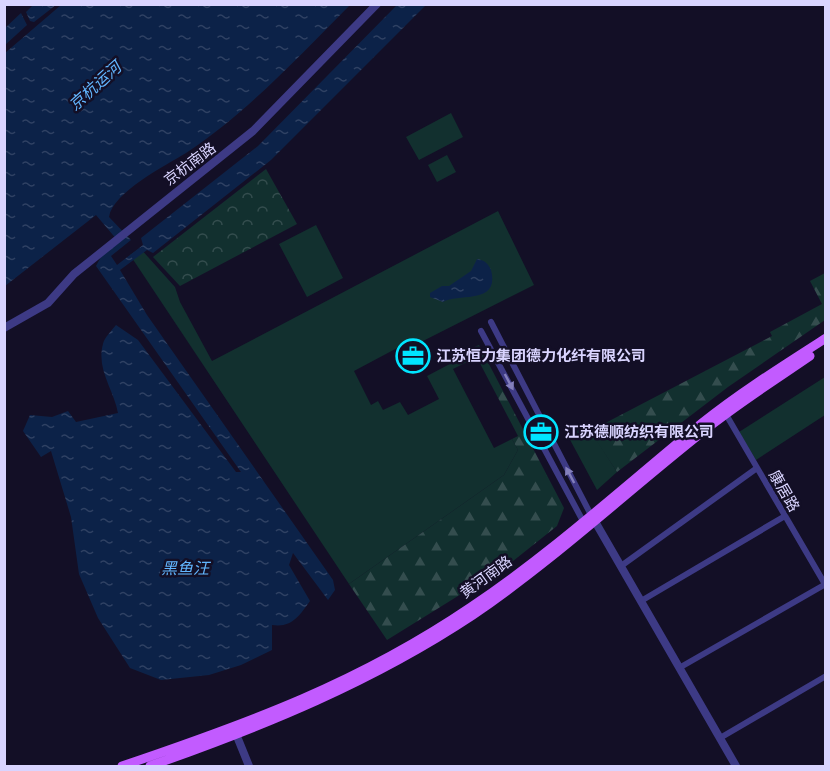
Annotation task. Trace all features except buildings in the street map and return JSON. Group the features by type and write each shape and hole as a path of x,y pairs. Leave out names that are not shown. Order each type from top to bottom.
{"main road":[{"name":"黄河南路","path":"150,766 235,732 352,678 472,607 589,521 724,411 825,338"},
{"name":"黄河南路","path":"724,411 825,345"},
{"name":"黄河南路","path":"122,766 235,732"}],"street":[{"name":"京杭南路","path":"4,328 48,303 74,274 253,131 377,4"},
{"path":"491,322 589,521"},
{"path":"481,331 589,521 621,567 736,766"},
{"name":"康居路","path":"724,411 825,586"},
{"path":"621,567 757,468"},
{"path":"641,601 785,516"},
{"path":"680,668 825,586"},
{"path":"720,738 825,676"},
{"path":"235,732 249,766"}],"green space":[{"path":"451,113 463,137 419,160 406,137"},
{"path":"447,155 456,172 437,182 428,165"},
{"path":"266,169 297,224 180,286 153,257"},
{"path":"498,211 534,285 421,342 416,338 354,371 371,405 378,401 383,410 400,402 408,415 439,399 427,376 465,356 467,362 453,369 494,448 512,439 518,450 504,475 349,584 130,255 140,248 175,287 180,302 212,361"},
{"path":"316,225 343,278 307,297 279,244"},
{"path":"825,273 825,320 728,387 617,472 590,431 772,336 770,332 822,304 810,281"},
{"path":"479,345 564,508 557,526 508,565 387,640 349,584 504,475 518,450 512,439 518,436 472,348"},
{"path":"825,377 825,415 756,460 739,432"},
{"path":"587,425 617,472 597,490 568,436"}],"water":[{"path":"33,5 56,5 34,22 30,21 26,12"},
{"path":"61,5 350,5 272,83 230,120 186,153 141,180 120,198 109,217 131,240 111,256 117,265 143,245 141,238 258,146 397,5 426,5 271,160 153,253 147,250 120,270 147,315 333,580 335,590 328,600 293,553 289,565 310,601 290,623 272,625 272,650 241,665 209,675 161,680 130,668 98,618 79,574 71,517 51,451 41,457 23,431 30,415 52,417 68,411 76,422 118,413 104,371 101,353 105,339 116,325 138,340 236,472 241,472 96,266 103,253 118,241 96,215 5,286 5,53"},
{"path":"21,13 27,25 5,45 5,28"},
{"path":"477,259 486,262 491,270 490,288 484,293 443,302 430,297 430,293 442,286 449,286 471,271"}],"place":[{"name":"江苏恒力集团德力化纤有限公司","path":"413,356"},
{"name":"江苏德顺纺织有限公司","path":"541,432"}],"water label":[{"name":"京杭运河","path":"95,86"},
{"name":"黑鱼汪","path":"185,568"}]}
